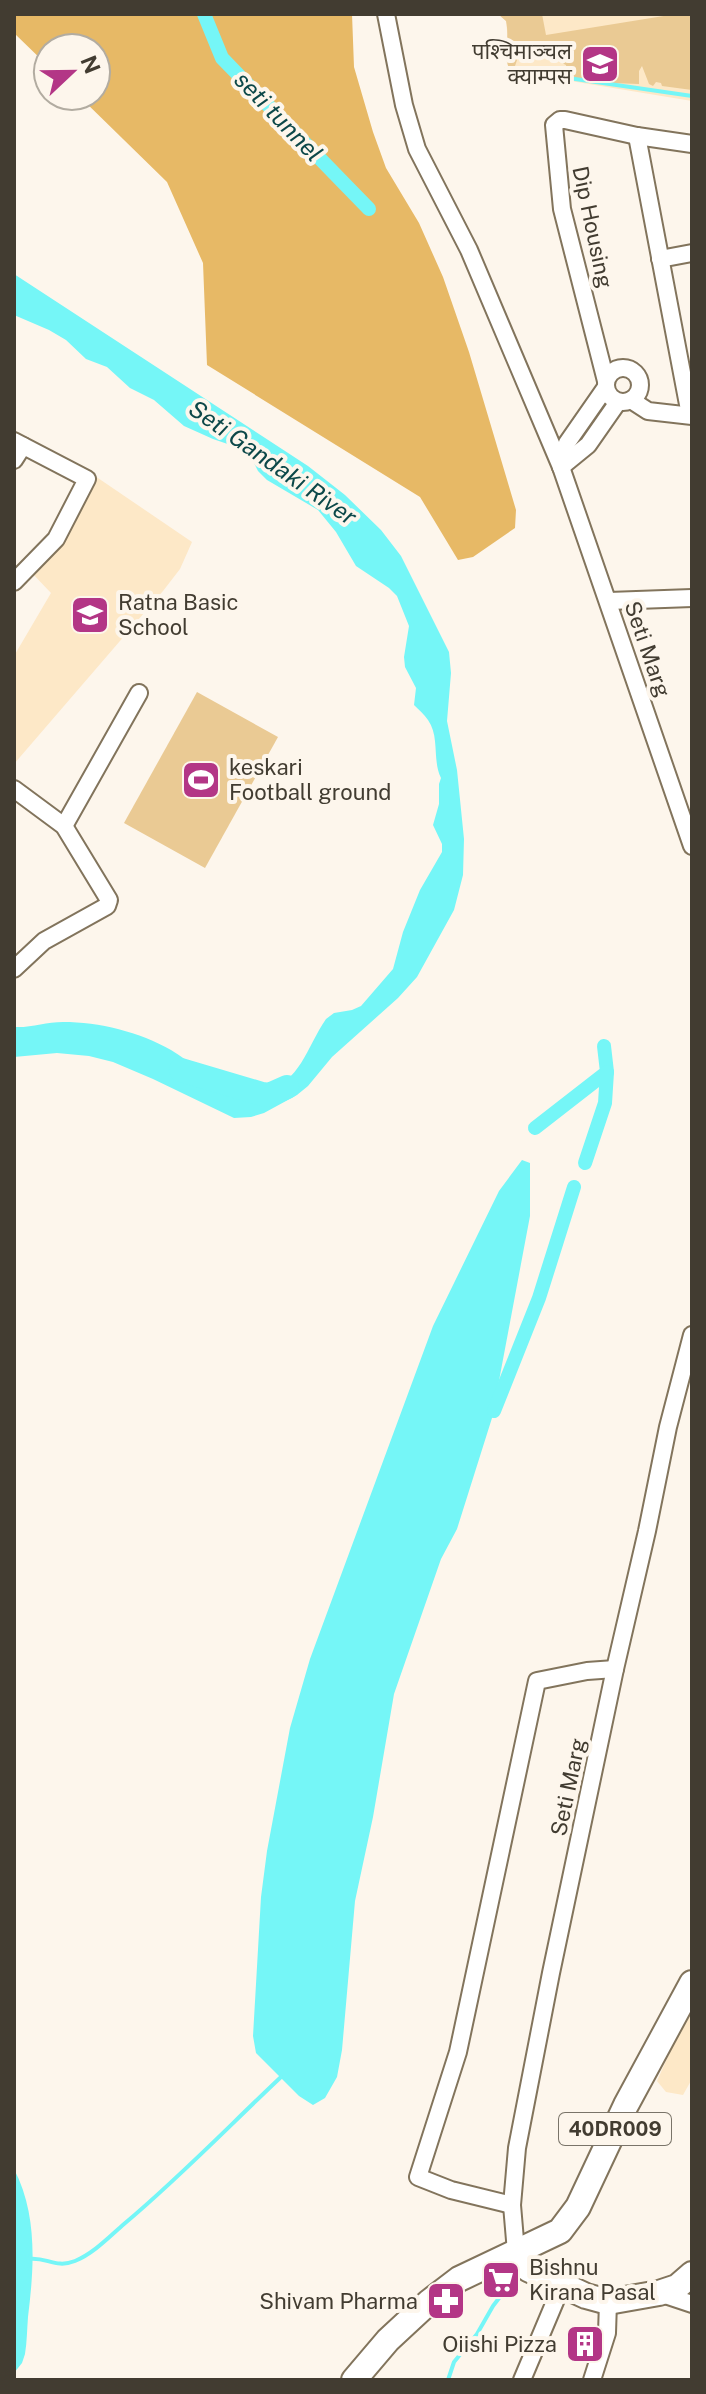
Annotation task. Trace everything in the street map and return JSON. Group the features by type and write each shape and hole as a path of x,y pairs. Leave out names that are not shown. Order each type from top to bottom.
{"main road":[{"name":"40DR009","path":"516,2252 560,2231 578,2207 640,2079 692,1983"},
{"path":"354,2380 388,2340 429,2302 459,2279 516,2252 528,2269 586,2296 608,2302 659,2293 677,2287 692,2274"}],"street":[{"name":"Seti Marg","path":"386,14 404,105 417,149 469,250 561,467 685,802 692,846"},
{"name":"Dip Housing","path":"606,384 562,209 553,130 556,122 565,120 692,144"},
{"path":"606,384 609,396 648,411 691,415 684,336 660,259 637,136"},
{"path":"660,259 692,253"},
{"path":"617,369 633,372 640,385 637,395 625,401 588,445 561,467 567,443 612,372 617,369"},
{"path":"14,582 56,539 87,479 17,449"},
{"path":"609,601 692,598"},
{"path":"64,826 139,693"},
{"path":"14,789 64,826 109,900 107,906 44,941 14,969"},
{"name":"Seti Marg","path":"516,2252 512,2205 522,2119 615,1669 668,1427 692,1335"},
{"path":"512,2205 451,2190 418,2177 458,2052 537,1681 615,1669"},
{"path":"522,2380 562,2285"},
{"path":"659,2293 692,2304"},
{"path":"592,2380 607,2333 608,2302"}],"shaded area":[{"path":"14,14 352,14 354,67 373,132 386,168 419,223 443,277 516,510 515,528 473,557 458,560 420,497 207,365 203,263 167,182 95,112 112,112 112,32 32,32 32,50 14,33"},
{"name":"पश्‍चिमाञ्‍चल क्याम्पस","path":"498,14 692,14 692,101 510,71 505,57 508,40 506,21"},
{"name":"पश्‍चिमाञ्‍चल क्याम्पस","path":"498,14 542,14 546,35 692,14 692,90 662,86 656,82 653,86 649,84 642,66 639,84 568,77 566,65 562,63 557,49 544,47 528,49 529,60 518,57 515,66 518,70 509,69 506,21"},
{"name":"Ratna Basic School","path":"95,476 192,542 180,569 163,591 14,764 14,656 51,593 31,572"},
{"name":"keskari Football ground","path":"197,692 278,737 205,868 124,823"},
{"path":"690,2016 692,2079 683,2095 666,2092 657,2081"}],"water":[{"path":"14,274 308,466 345,495 381,530 401,556 449,652 451,673 447,721 457,770 464,839 463,875 454,910 417,977 398,998 332,1057 297,1095 251,1117 234,1118 113,1062 57,1053 14,1057 14,1027 63,1022 119,1029 171,1050 226,1090 249,1094 263,1092 286,1080 301,1063 326,1019 334,1013 361,1006 393,969 403,932 420,890 442,852 442,844 433,825 441,778 434,734 428,720 414,705 416,688 405,667 409,626 397,596 356,566 336,532 318,510 267,480 258,471 248,451 184,426 154,400 130,388 107,367 86,359 66,340 14,315"},
{"path":"522,1160 530,1163 530,1216 492,1418 457,1529 441,1559 394,1694 355,1901 337,2077 325,2098 313,2105 299,2096 256,2053 253,2036 261,1897 290,1728 310,1659 433,1326 499,1191"},
{"path":"14,2169 31,2223 33,2261 25,2354 14,2373"}],"waterway":[{"name":"seti tunnel","path":"204,14 222,58 369,209"},
{"path":"506,69 692,96"},
{"path":"535,1128 607,1072 604,1046"},
{"name":"Seti Gandaki River","path":"181,1070 262,1094 269,1095 287,1087"},
{"path":"585,1163 605,1103 607,1072"},
{"path":"494,1411 539,1298 574,1187"},
{"path":"28,2259 68,2263 95,2249 164,2189 281,2077"},
{"path":"448,2380 454,2362 512,2281"}],"place":[{"name":"पश्‍चिमाञ्‍चल क्याम्पस","path":"600,64"},
{"name":"Ratna Basic School","path":"90,615"},
{"name":"keskari Football ground","path":"201,780"},
{"name":"Bishnu Kirana Pasal","path":"501,2280"},
{"name":"Shivam Pharma","path":"446,2301"},
{"name":"Oiishi Pizza","path":"585,2344"}]}
